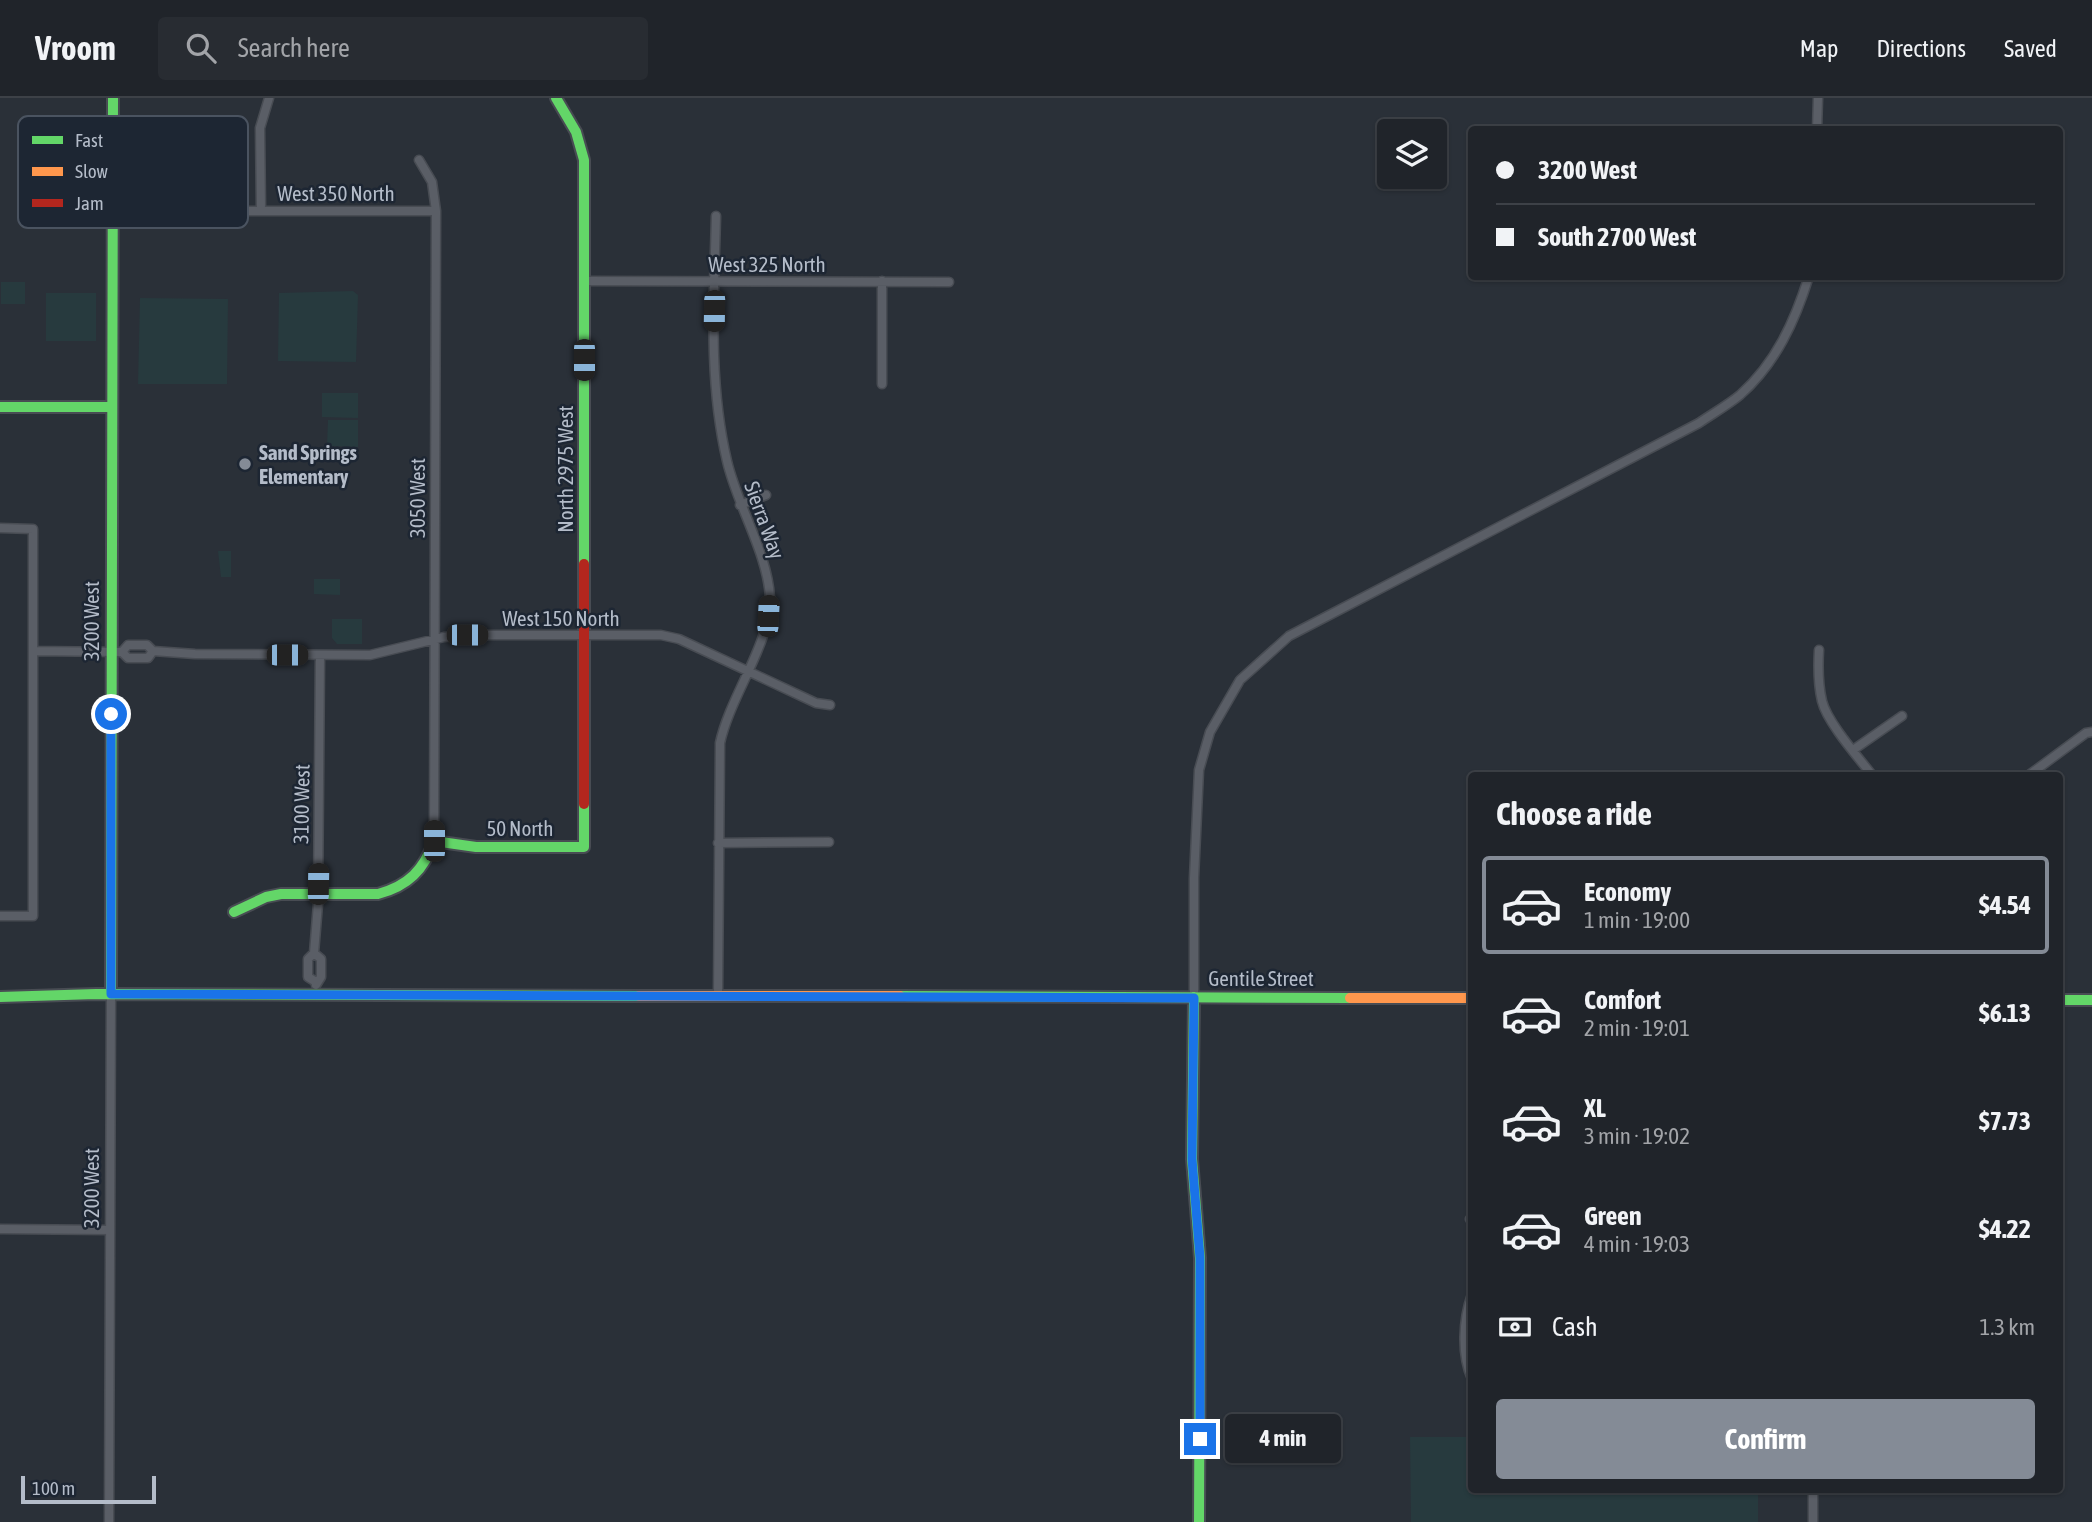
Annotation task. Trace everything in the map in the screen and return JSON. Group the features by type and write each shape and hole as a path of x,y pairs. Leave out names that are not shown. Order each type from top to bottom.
{"street":[{"name":"3200 West","path":"113,98 114,116"},
{"path":"261,210 261,128 269,98"},
{"name":"North 2975 West","path":"556,98 576,132 584,160 584,847"},
{"path":"1817,126 1818,98"},
{"name":"3050 West","path":"419,160 432,182 436,211 434,841"},
{"name":"West 350 North","path":"248,210 436,211"},
{"name":"Sierra Way","path":"716,216 716,392 727,463 740,505 764,564 769,597 768,616 762,639 729,711 720,743 719,996"},
{"name":"3200 West","path":"109,1522 111,994 117,651 111,407 117,228"},
{"path":"1199,1522 1200,1274 1192,1159 1194,878 1199,770 1210,732 1240,680 1289,636 1699,423 1739,395 1762,372 1784,340 1799,310 1808,280"},
{"name":"West 325 North","path":"584,281 949,282"},
{"path":"882,281 882,384"},
{"path":"0,407 111,407"},
{"path":"740,505 766,495"},
{"path":"0,528 33,529 33,916 0,916"},
{"name":"West 150 North","path":"33,651 117,651 128,645 147,646 153,651 195,654 370,655 467,635 670,636 816,703 830,705"},
{"path":"1819,650 1818,681 1822,704 1870,772"},
{"name":"West 150 North","path":"117,651 128,658 148,658 153,651"},
{"name":"3100 West","path":"314,953 321,959 321,977 316,988 308,978 308,959 314,953 318,894 320,655"},
{"path":"1853,750 1902,716"},
{"path":"2033,772 2086,733 2092,732"},
{"path":"234,912 266,897 281,894 378,894 392,891 412,880 428,859 434,841"},
{"name":"50 North","path":"434,841 476,847 584,847"},
{"path":"719,843 829,842"},
{"name":"Gentile Street","path":"0,997 316,988 719,996 1468,998"},
{"path":"2063,1000 2092,1000"},
{"path":"0,1229 110,1230"},
{"path":"1468,1306 1464,1344 1468,1371"},
{"path":"1813,1493 1813,1522"}],"green space":[{"path":"1,282 25,282 25,304 1,304"},
{"path":"353,291 358,295 356,362 278,361 279,293"},
{"path":"46,293 96,293 96,341 46,341"},
{"path":"140,298 228,299 227,384 138,384"},
{"path":"322,393 358,393 358,418 322,417"},
{"path":"328,420 358,420 358,447 327,446"},
{"path":"218,551 231,551 231,577 221,577"},
{"path":"314,579 340,579 340,595 314,594"},
{"path":"332,619 362,619 362,644 337,644 332,638"},
{"path":"1410,1437 1468,1437 1468,1493 1758,1493 1758,1522 1411,1522"}],"traffic: fast":[{"path":"113,98 113,116"},
{"path":"556,98 576,132 584,160 584,564"},
{"path":"111,994 113,228"},
{"path":"0,407 111,407"},
{"path":"234,912 266,897 281,894 378,894 389,891 414,875 434,841 476,847 584,847 584,804"},
{"path":"0,997 96,994 639,996"},
{"path":"900,996 1350,998"},
{"path":"1194,997 1192,1159 1200,1258 1199,1522"},
{"path":"2063,1000 2092,1000"}],"traffic: slow":[{"path":"639,996 900,996"},
{"path":"1350,998 1468,998"}],"traffic: jam":[{"path":"584,564 584,804"}],"place":[{"name":"Sand Springs Elementary","path":"245,464"}],"route":[{"path":"111,714 111,994 1194,998 1192,1159 1200,1258 1200,1439"}]}
